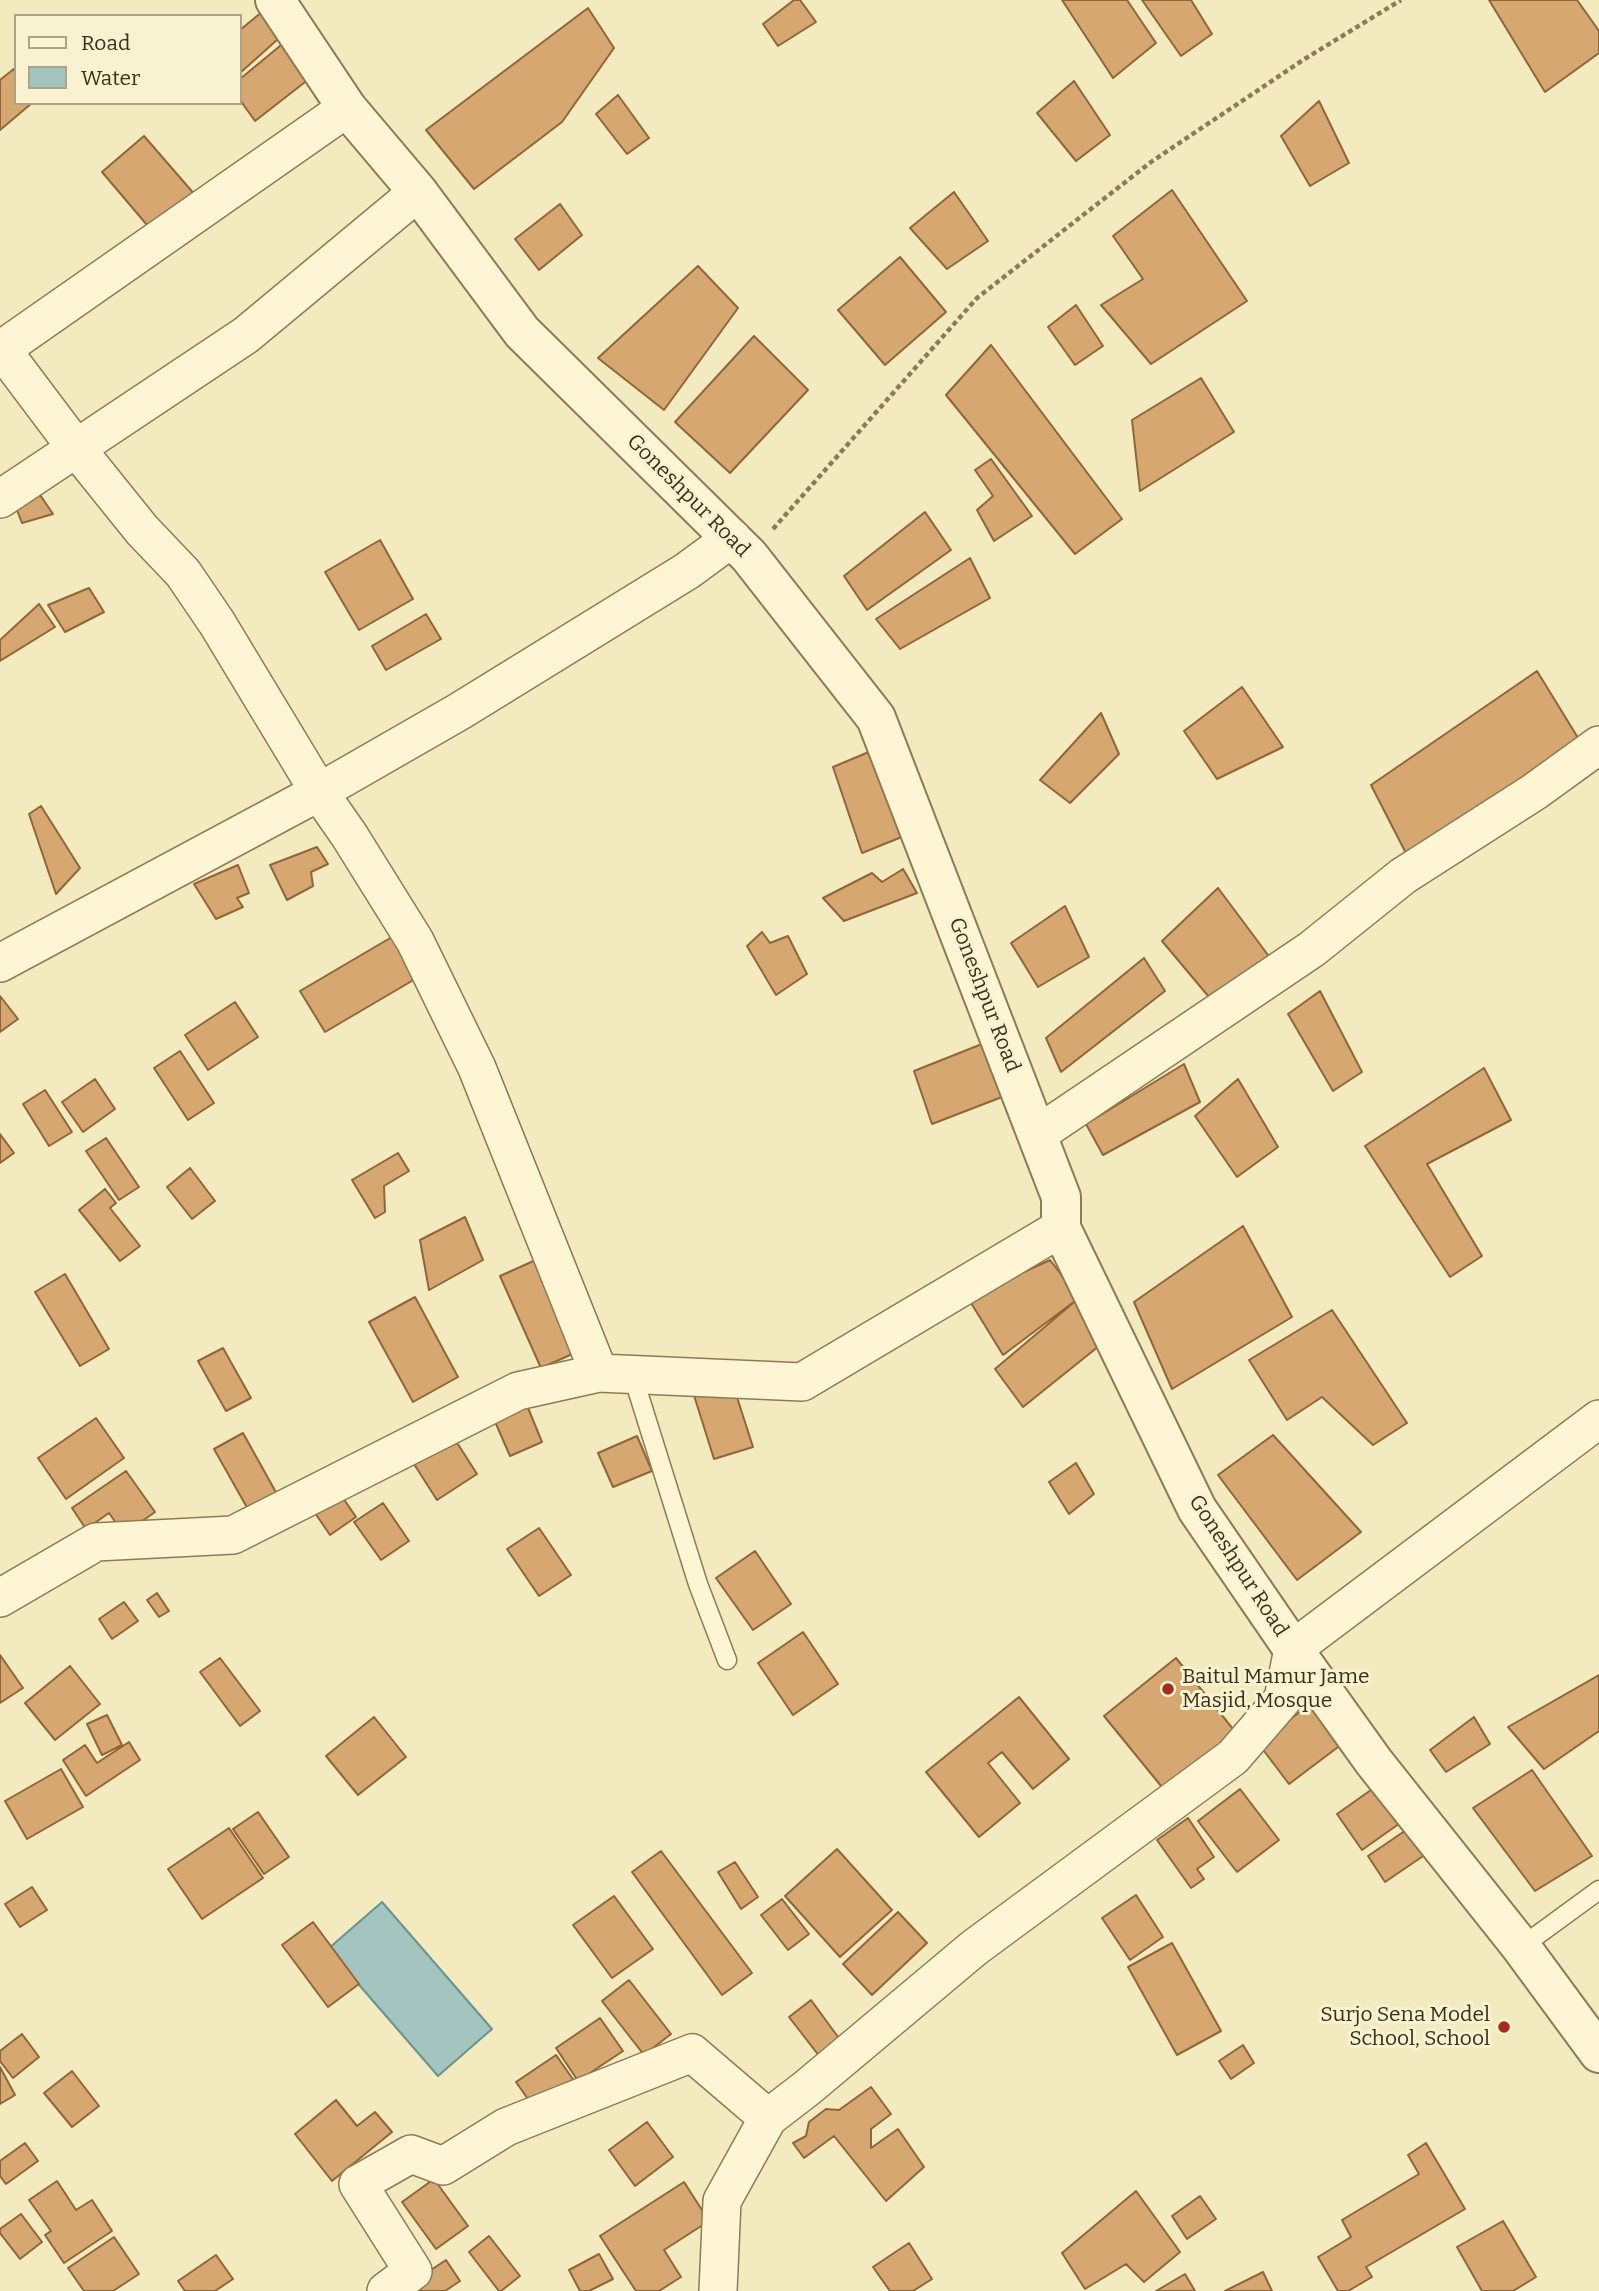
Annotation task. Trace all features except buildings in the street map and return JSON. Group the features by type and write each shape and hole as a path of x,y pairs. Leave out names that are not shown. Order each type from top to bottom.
{"street":[{"name":"Goneshpur Road","path":"275,0 347,108 418,192 522,332 740,547 876,718 1061,1197 1061,1228 1197,1509 1374,1762 1521,1947 1599,2053"},
{"path":"347,108 1,348 142,530 183,573 415,941 477,1068 615,1373"},
{"path":"0,499 246,335 418,192"},
{"path":"0,963 319,792 460,711 687,571 740,547"},
{"path":"1038,1134 1311,948 1403,876 1534,792 1599,745"},
{"path":"0,1598 96,1542 233,1535 518,1391 615,1373 802,1382 1061,1228"},
{"path":"718,2291 722,2201 768,2118 974,1948 1233,1757 1283,1699 1293,1649 1599,1419"},
{"path":"386,2291 413,2271 358,2184 411,2154 443,2166 506,2127 692,2053 768,2118"}],"lane":[{"path":"615,1373 727,1660"},
{"path":"1521,1947 1599,1890"}],"path":[{"path":"740,547 977,298 1151,162 1303,60 1401,0"}],"water":[{"path":"382,1902 492,2029 438,2076 328,1949"}],"place":[{"name":"Baitul Mamur Jame Masjid, Mosque","path":"1168,1689"},
{"name":"Surjo Sena Model School, School","path":"1504,2027"}]}
